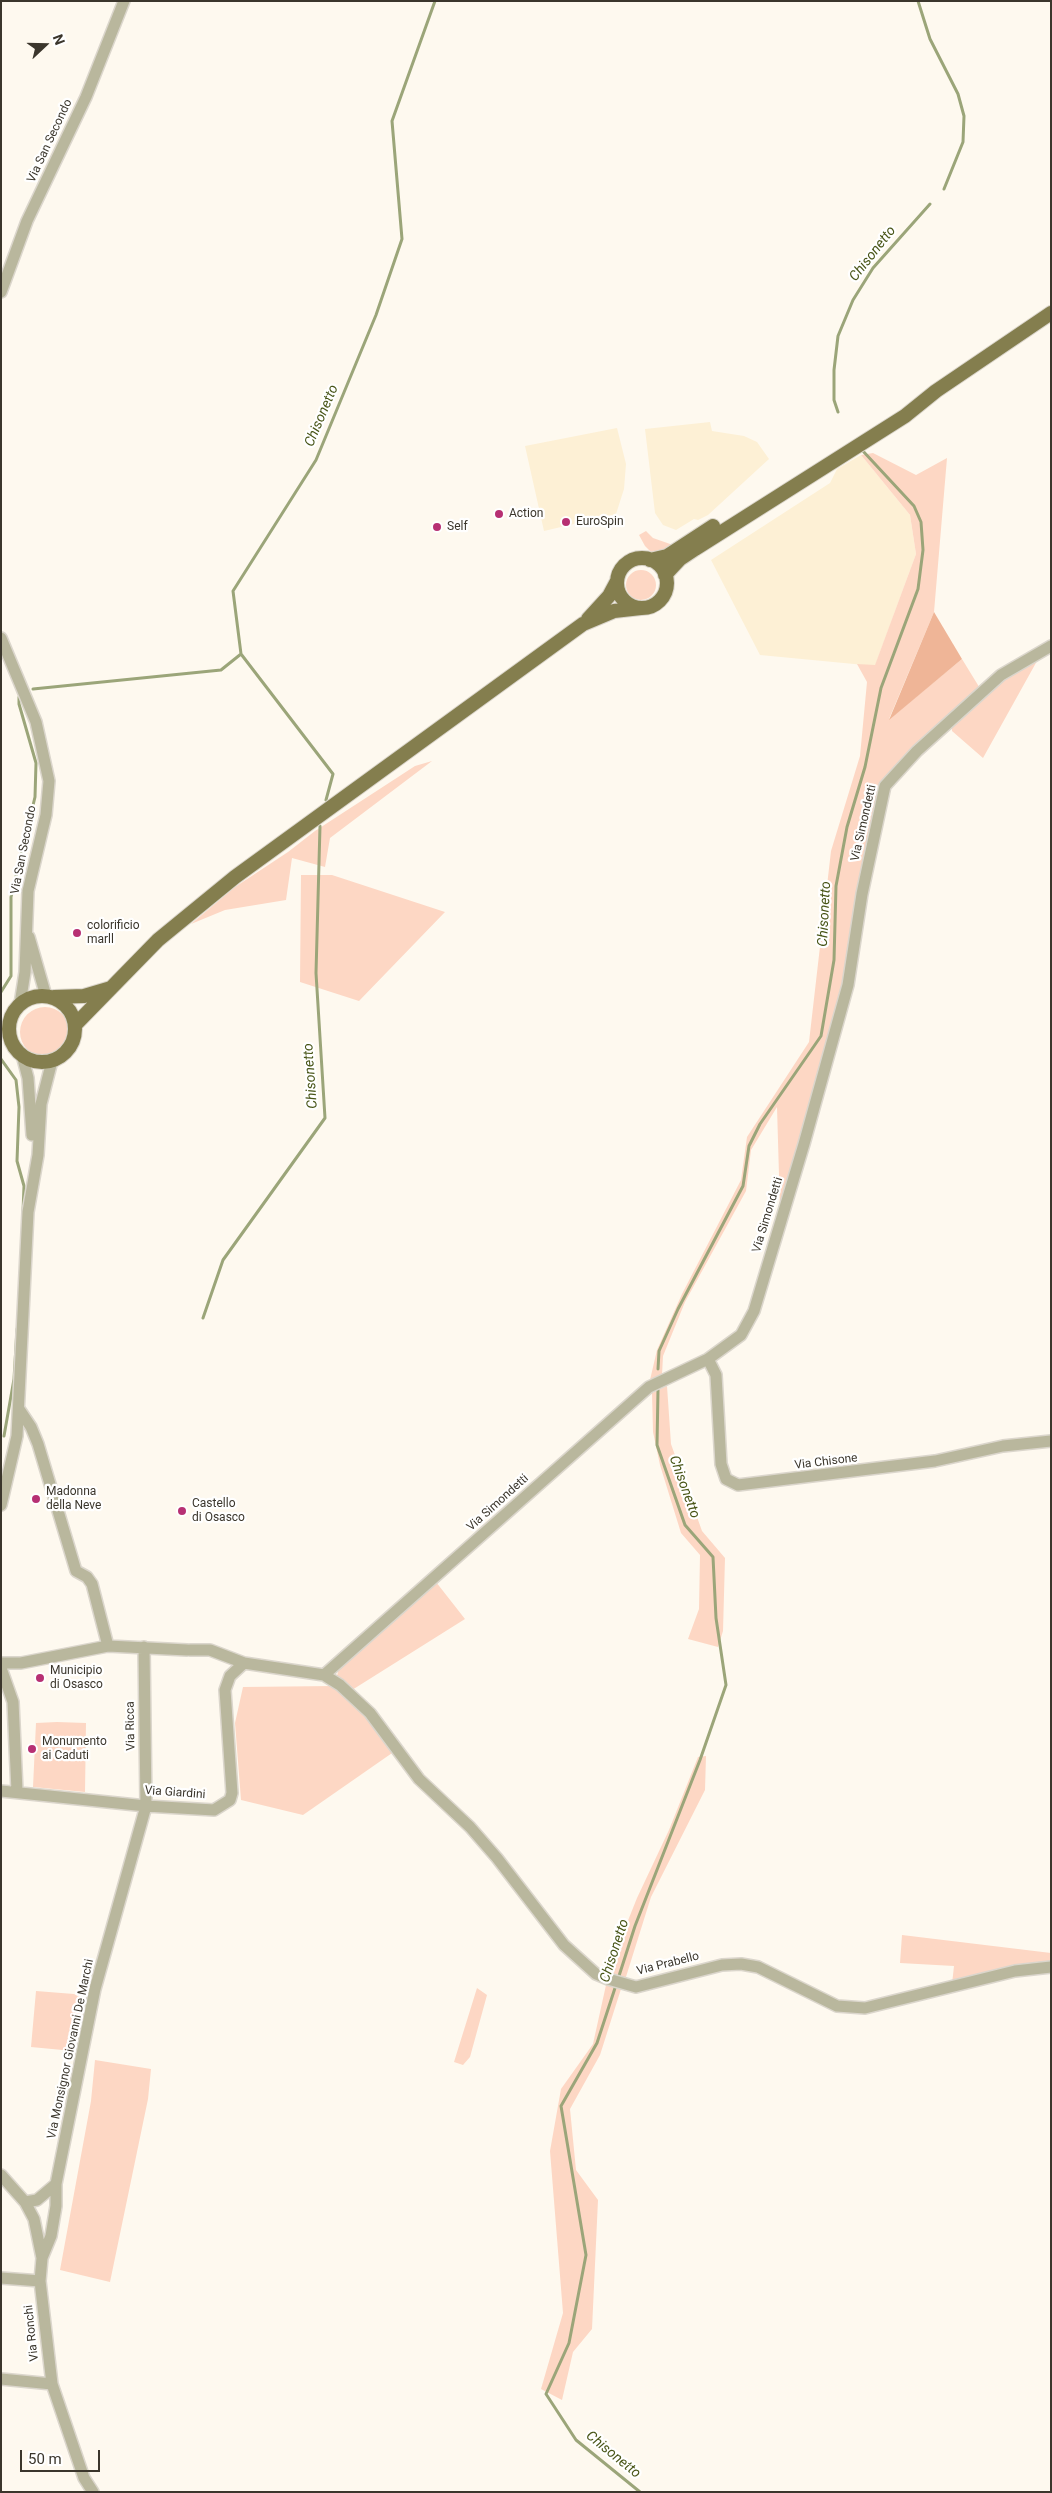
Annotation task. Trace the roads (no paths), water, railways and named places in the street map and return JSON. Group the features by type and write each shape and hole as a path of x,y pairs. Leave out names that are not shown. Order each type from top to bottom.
{"main road":[{"path":"665,575 680,559 694,549 881,432 1051,313"},
{"path":"75,1025 158,940 235,878 583,624 609,596 619,574 627,564 638,559 650,560 666,556 876,426 936,392"},
{"path":"583,624 614,611 657,604 662,598 667,582 665,575 656,563 650,560"},
{"path":"617,581 621,596 633,607 641,608"},
{"path":"50,996 69,1008 75,1025 72,1043 60,1057 52,1061 42,1062 22,1055 6,1041 11,1011 28,999 50,996 84,996 112,988"}],"street":[{"name":"Via San Secondo","path":"1,292 27,221 86,97 124,1"},
{"name":"Via San Secondo","path":"1,638 36,722 49,781 46,815 28,891 25,926 25,972 11,1011"},
{"name":"Via Simondetti","path":"324,1675 649,1387 708,1359 741,1335 754,1311 804,1144 848,985 862,894 885,786 917,751 1001,675 1051,646"},
{"path":"25,926 50,996"},
{"path":"22,1055 31,1101 33,1178"},
{"path":"2,1502 14,1454 19,1410 23,1272 33,1178 38,1155 40,1104 52,1061"},
{"name":"Via Chisone","path":"708,1359 716,1375 721,1464 726,1479 738,1485 935,1461 1003,1446 1051,1441"},
{"path":"19,1410 32,1427 76,1571 87,1577 92,1584 108,1646"},
{"path":"1,1663 21,1663 108,1646 144,1646 210,1650 244,1663 324,1675"},
{"name":"Via Ricca","path":"144,1646 146,1806"},
{"name":"Via Giardini","path":"1,1791 18,1791 146,1806 214,1810 230,1800 232,1793 225,1690 230,1676 244,1663"},
{"path":"1,1668 13,1702 18,1791"},
{"name":"Via Prabello","path":"324,1675 340,1685 370,1713 419,1779 470,1827 497,1858 564,1945 596,1974 608,1979 636,1986 722,1964 741,1964 758,1967 837,2006 864,2008 1016,1971 1051,1967"},
{"name":"Via Monsignor Giovanni De Marchi","path":"42,2258 51,2236 56,2206 56,2184 95,1989 146,1806"},
{"name":"Via Ronchi","path":"1,2175 25,2202 34,2219 42,2258 40,2280 52,2384 84,2478 93,2492"},
{"path":"25,2202 37,2200 56,2184"},
{"path":"1,2278 40,2280"},
{"path":"1,2379 52,2384"}],"waterway":[{"name":"Chisonetto","path":"326,800 333,774 241,654 233,591 316,460 376,315 402,239 392,121 435,1"},
{"name":"Chisonetto","path":"918,1 930,39 958,94 964,116 963,142 944,189"},
{"name":"Chisonetto","path":"838,412 834,400 834,370 838,336 853,300 873,268 930,204"},
{"name":"Chisonetto","path":"658,1369 659,1351 678,1309 743,1186 749,1146 760,1124 821,1036 834,960 836,886 847,827 865,767 881,688 918,589 923,550 921,522 914,506 862,450"},
{"path":"33,689 221,670 241,654"},
{"path":"1,992 11,976 11,897 35,797 36,763 19,704 19,697"},
{"name":"Chisonetto","path":"203,1318 223,1260 325,1118 316,973 320,826"},
{"path":"1,1059 16,1080 19,1107 17,1161 24,1186 23,1212"},
{"path":"4,1436 14,1379 17,1329"},
{"name":"Chisonetto","path":"618,1979 635,1926 700,1760 726,1685 716,1618 713,1557 685,1525 657,1445 658,1390"},
{"name":"Chisonetto","path":"616,1985 597,2043 561,2106 586,2255 569,2343 546,2394 576,2440 640,2492"}],"place":[{"name":"Action","path":"499,514"},
{"name":"EuroSpin","path":"566,522"},
{"name":"Self","path":"437,527"},
{"name":"colorificio marll","path":"77,933"},
{"name":"Madonna della Neve","path":"36,1499"},
{"name":"Castello di Osasco","path":"182,1511"},
{"name":"Municipio di Osasco","path":"40,1678"},
{"name":"Monumento ai Caduti","path":"32,1749"}]}
